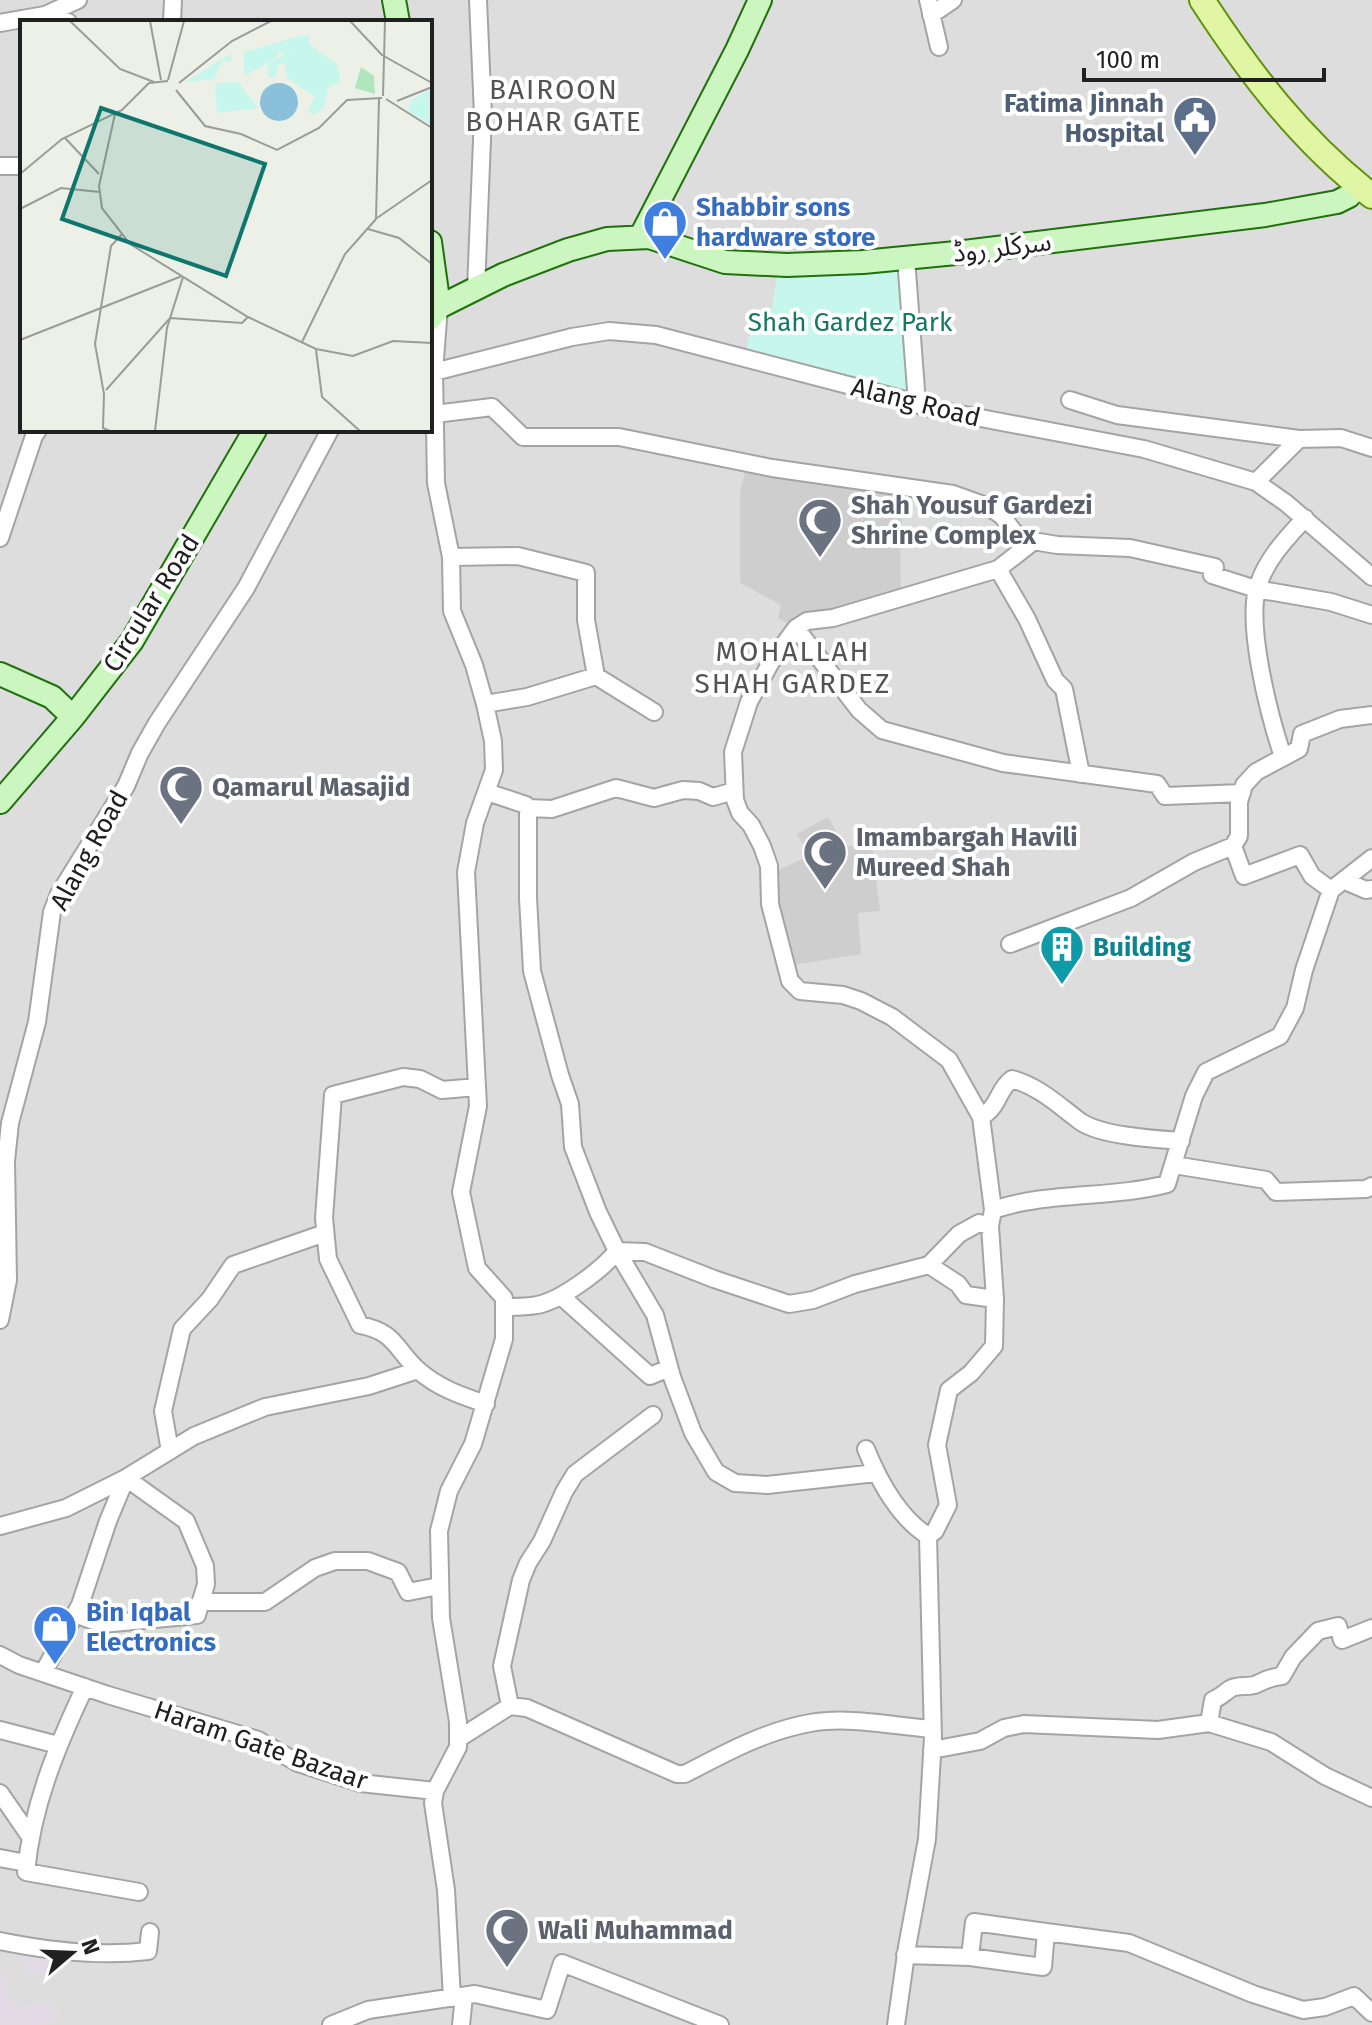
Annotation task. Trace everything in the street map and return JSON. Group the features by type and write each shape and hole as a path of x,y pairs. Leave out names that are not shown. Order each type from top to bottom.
{"main road":[{"path":"394,0 398,20"},
{"path":"432,270 435,313 476,289 568,250 607,239 641,236 760,0"},
{"path":"1202,0 1273,100 1314,146 1365,191"},
{"name":"سرکلر روڈ","path":"641,236 725,262 787,265 906,258 1265,215 1337,202 1365,191"},
{"name":"Circular Road","path":"0,802 73,717 132,641 254,432"},
{"path":"0,674 52,697 73,717"}],"street":[{"path":"0,23 45,15 78,0"},
{"path":"172,20 173,0"},
{"path":"476,289 483,115 478,0"},
{"path":"939,47 929,8 953,0"},
{"path":"45,15 61,20"},
{"path":"906,258 917,403"},
{"path":"435,313 432,373 436,483 451,557 452,611 474,665 485,704 493,741 494,770 475,823 466,872 478,1106 461,1192 477,1268 504,1298 504,1339 486,1404 473,1444 447,1497 439,1531 441,1618 458,1722 458,1747 435,1791 433,1803 464,1996 461,2025"},
{"name":"Alang Road","path":"432,373 572,337 609,331 656,335 932,409 1144,449 1256,482 1305,518 1372,577"},
{"path":"1070,400 1117,415 1299,439 1341,438 1372,448"},
{"path":"435,414 492,407 523,437 619,437 772,468 953,494 989,507 1002,516 1014,532 1034,541 1130,548 1182,558 1215,567 1212,575 1256,589 1331,602 1372,615"},
{"path":"0,538 37,432"},
{"name":"Alang Road","path":"0,1320 8,1280 6,1161 10,1123 37,1022 52,912 59,894 126,786 157,723 246,588 329,432"},
{"path":"1256,482 1299,439"},
{"path":"1283,757 1271,721 1253,621 1256,589 1274,554 1305,518"},
{"path":"928,1536 935,1531 948,1505 937,1445 949,1390 971,1373 994,1346 992,1218 981,1117 949,1060 922,1038 861,1001 843,995 800,991 790,981 770,904 769,866 751,825 740,813 734,791 733,752 749,702 771,662 796,628 807,621 833,618 998,569 1034,541"},
{"path":"451,557 518,556 586,573 586,620 596,676 654,712"},
{"path":"998,569 1027,619 1055,680 1064,689 1081,774"},
{"path":"796,628 859,710 882,730 1003,763 1157,784 1165,796 1242,793"},
{"path":"485,704 527,697 596,676"},
{"path":"1010,944 1131,898 1194,862 1233,846 1239,836 1239,802 1244,785 1256,772 1299,749 1302,734 1340,719 1372,715"},
{"path":"487,792 528,808 552,809 616,788 654,798 683,790 699,791 713,797 734,791"},
{"path":"528,808 528,898 534,984 570,1104 573,1147 617,1251 655,1315 669,1368 693,1433 716,1472 735,1483 767,1485 876,1473"},
{"path":"1233,846 1244,876 1300,855 1312,876 1338,886 1372,889"},
{"path":"617,1251 645,1252 789,1304 813,1300 855,1284 929,1265 959,1234 1027,1202 1144,1190 1167,1184 1194,1096 1206,1072 1280,1036 1295,1008 1304,970 1338,886 1372,858"},
{"path":"477,1087 442,1090 420,1079 403,1077 333,1095 324,1218 328,1259 360,1325 378,1329 391,1338 418,1370 451,1393 486,1404"},
{"path":"981,1117 997,1105 1005,1084 1012,1079 1036,1087 1083,1123 1145,1139 1181,1141"},
{"path":"1174,1165 1266,1180 1276,1192 1366,1189 1372,1186"},
{"path":"170,1451 163,1411 182,1329 210,1299 233,1265 325,1233"},
{"path":"504,1307 538,1305 561,1296 610,1260 617,1251"},
{"path":"929,1265 958,1284 966,1295 995,1299"},
{"path":"561,1296 650,1376 669,1368"},
{"path":"0,1526 66,1508 126,1478 194,1436 265,1407 369,1386 418,1370"},
{"path":"510,1706 502,1666 521,1580 528,1563 547,1534 575,1474 653,1415"},
{"path":"866,1449 876,1473 911,1525 928,1536"},
{"path":"75,1614 102,1624 197,1615 206,1584 205,1566 186,1521 126,1478"},
{"path":"43,1673 75,1614 126,1478"},
{"path":"896,2025 905,1955 927,1839 932,1750 928,1536"},
{"path":"200,1602 265,1602 315,1568 335,1561 368,1561 398,1572 408,1592 439,1586"},
{"path":"1209,1723 1213,1700 1242,1685 1256,1685 1264,1678 1282,1676 1293,1657 1318,1631 1338,1626 1342,1640 1372,1628"},
{"name":"Haram Gate Bazaar","path":"0,1655 19,1665 85,1687 258,1740 298,1763 360,1783 435,1791"},
{"path":"85,1687 58,1745 29,1835 26,1872 139,1892"},
{"path":"458,1739 510,1706 527,1708 677,1774 685,1774 768,1733 811,1723 838,1721 932,1729"},
{"path":"932,1750 980,1741 1004,1728 1024,1724 1158,1730 1209,1723 1271,1742 1325,1776 1372,1798"},
{"path":"0,1730 58,1745"},
{"path":"0,1793 29,1835"},
{"path":"0,1858 26,1863"},
{"path":"970,1957 974,1922 1129,1943 1253,1994 1303,2010 1325,2007 1354,1996 1372,2013"},
{"path":"0,1941 92,1954 128,1953 148,1951 150,1932"},
{"path":"905,1955 970,1957 1043,1967 1046,1932"},
{"path":"331,2025 368,2010 464,1996 547,2010 562,1963 696,2021 720,2025"}],"shaded area":[{"path":"0,0 1372,0 1372,2025 0,2025"},
{"name":"Shah Yousuf Gardezi Shrine Complex","path":"747,463 908,487 900,534 901,598 796,628 778,618 781,605 740,583 740,492"},
{"name":"Imambargah Havili Mureed Shah","path":"828,817 844,846 872,847 880,911 858,913 861,954 793,965 775,909 772,873 809,856 797,834"},
{"path":"16,1944 55,1950 55,1975 28,1973"},
{"path":"0,1972 14,2008 54,2003 61,2018 43,2025 0,2025"}],"green space":[{"name":"Shah Gardez Park","path":"906,258 917,403 745,358 753,316 770,319 779,265"}],"place":[{"name":"Fatima Jinnah Hospital","path":"1195,157"},
{"name":"Shabbir sons hardware store","path":"665,261"},
{"name":"Shah Yousuf Gardezi Shrine Complex","path":"820,559"},
{"name":"Qamarul Masajid","path":"181,826"},
{"name":"Imambargah Havili Mureed Shah","path":"825,891"},
{"name":"Building","path":"1062,986"},
{"name":"Bin Iqbal Electronics","path":"55,1666"},
{"name":"Wali Muhammad","path":"507,1969"}],"district":[{"name":"BAIROON BOHAR GATE","path":"554,105"},
{"name":"MOHALLAH SHAH GARDEZ","path":"793,667"}]}
